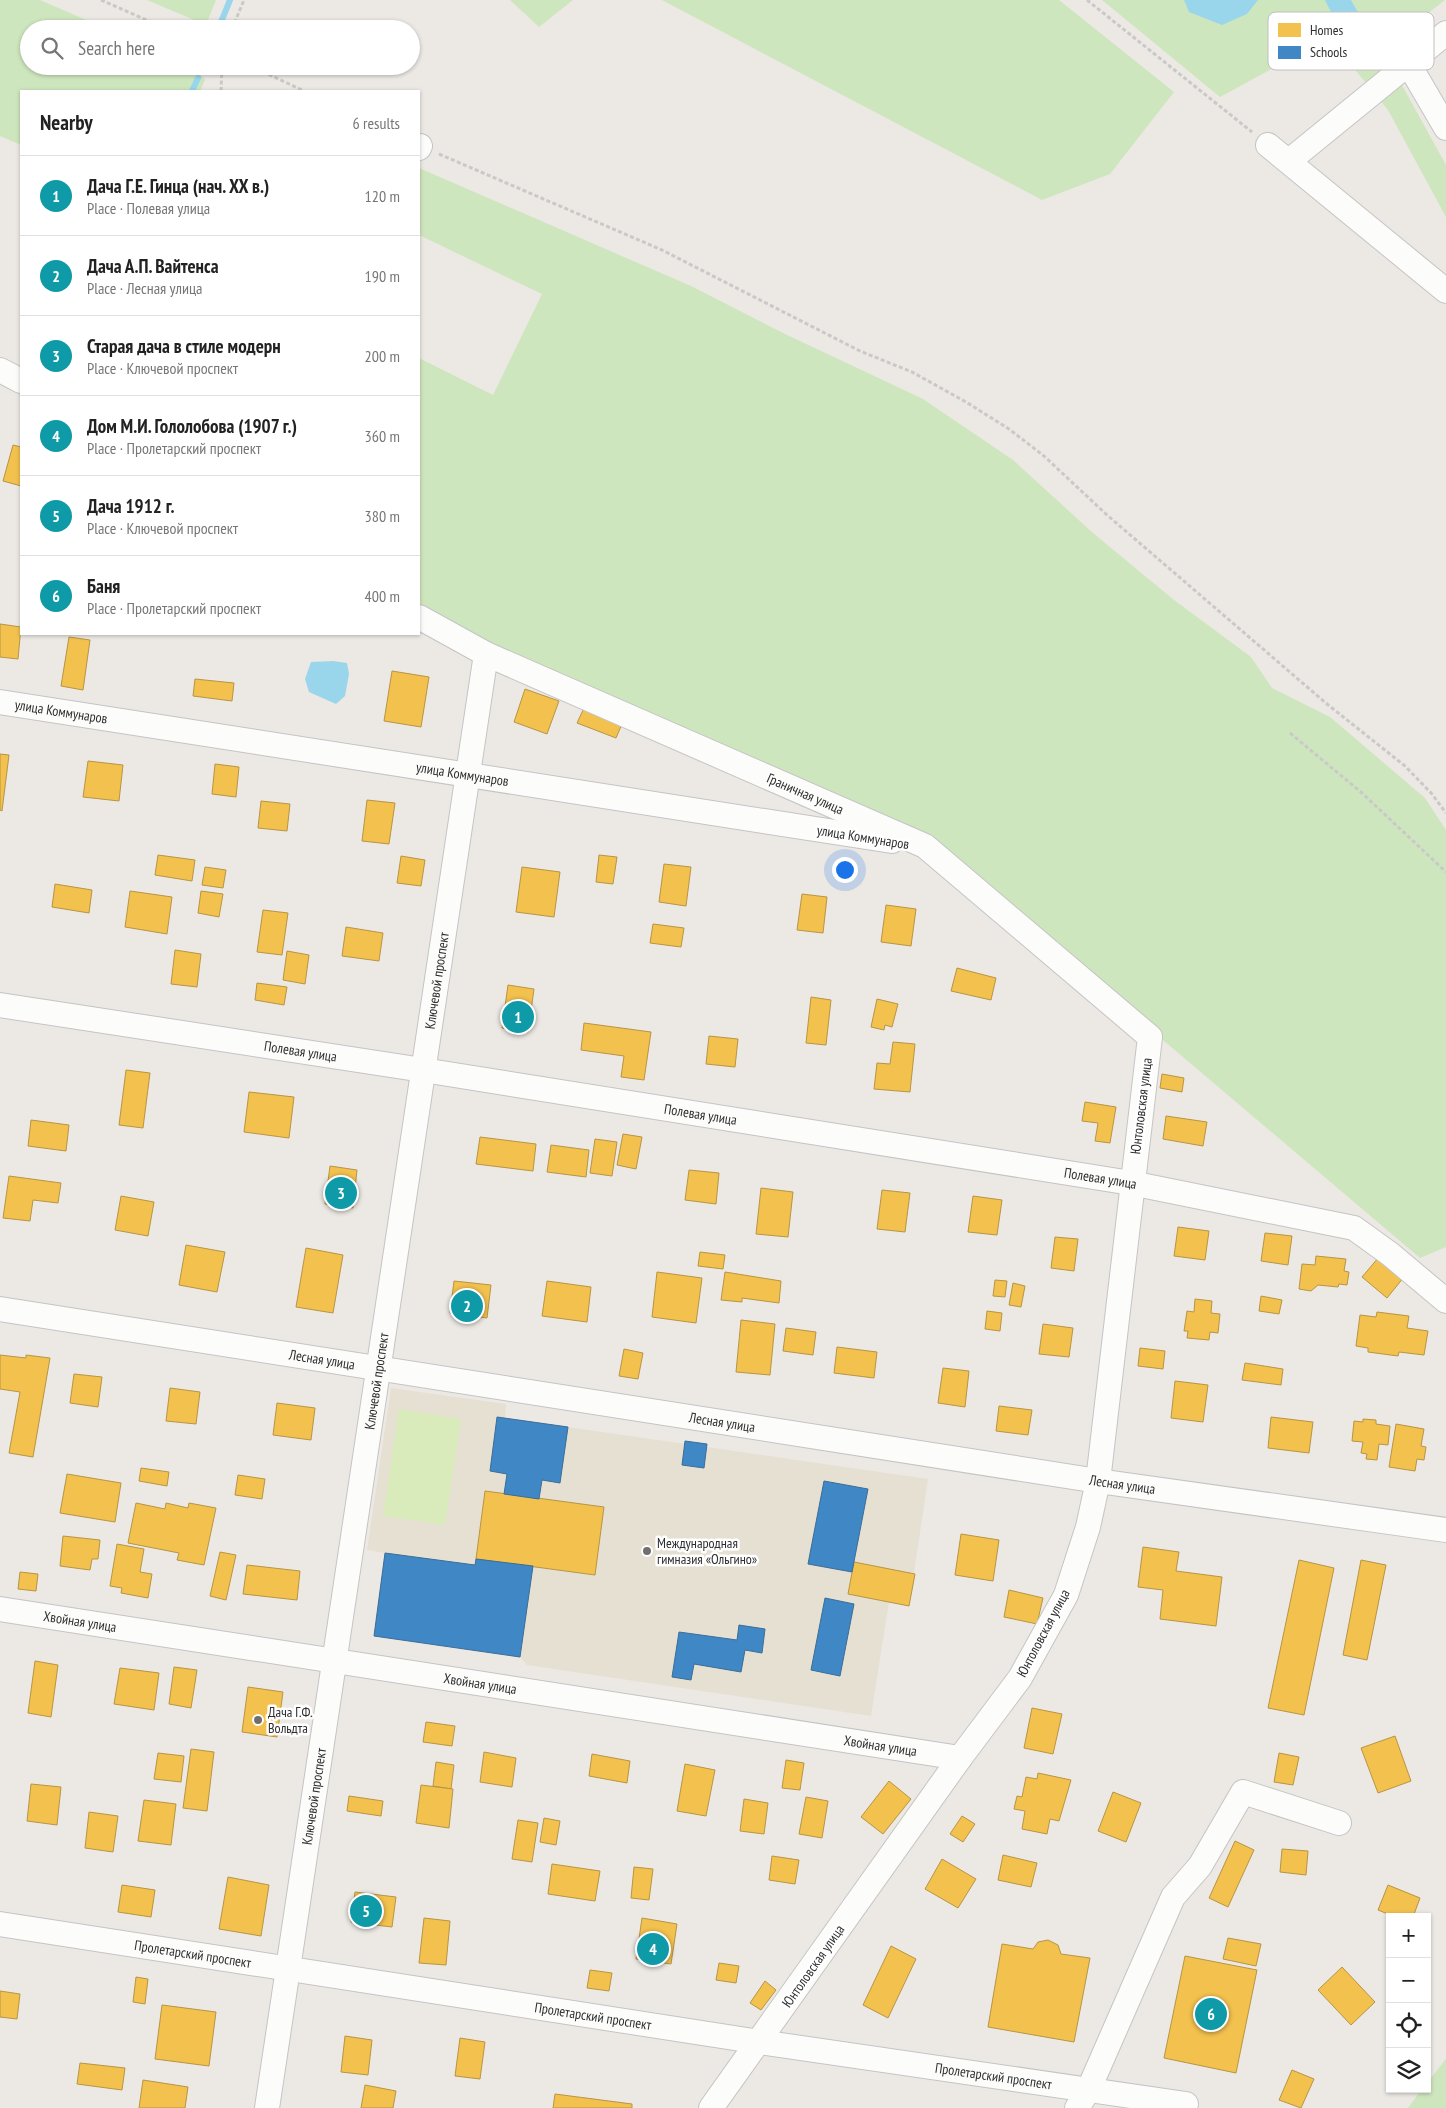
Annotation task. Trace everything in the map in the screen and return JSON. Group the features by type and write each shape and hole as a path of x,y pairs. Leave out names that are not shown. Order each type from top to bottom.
{"street":[{"path":"1434,42 1446,33"},
{"path":"1289,161 1400,70"},
{"path":"1412,70 1446,128"},
{"path":"1268,145 1446,291"},
{"path":"0,370 20,380"},
{"name":"Граничная улица","path":"420,618 486,654 925,846 1150,1037"},
{"name":"Ключевой проспект","path":"267,2108 486,654"},
{"name":"улица Коммунаров","path":"0,702 925,846"},
{"name":"Полевая улица","path":"0,1005 1131,1182 1354,1228 1390,1254 1446,1301"},
{"name":"Юнтоловская улица","path":"711,2108 760,2042 960,1758 1020,1678 1066,1595 1088,1527 1098,1481 1131,1182 1150,1037"},
{"name":"Лесная улица","path":"0,1309 1098,1481 1446,1530"},
{"name":"Хвойная улица","path":"0,1609 960,1758"},
{"path":"1082,2099 1173,1897 1200,1866 1243,1792 1339,1823"},
{"name":"Пролетарский проспект","path":"0,1924 760,2042 1082,2099 1186,2104"}],"path":[{"path":"101,0 147,20"},
{"path":"236,20 244,0"},
{"path":"1087,0 1268,145"},
{"path":"221,90 222,75"},
{"path":"270,75 302,90"},
{"path":"420,147 662,250 860,351 912,372 1009,429 1044,456 1107,515 1305,685 1405,766 1432,794 1446,813"},
{"path":"1290,733 1362,793 1446,872"}],"shaded area":[{"name":"Международная гимназия «Ольгино»","path":"391,1388 506,1404 505,1418 928,1479 909,1606 889,1602 871,1716 527,1665 520,1657 375,1636 385,1553 367,1550"}],"green space":[{"path":"0,0 40,0 86,20 20,20 20,75 201,75 205,80 200,90 20,90 20,145 0,136"},
{"path":"147,0 216,0 208,20 194,20"},
{"path":"510,0 573,0 539,27"},
{"path":"662,0 1059,0 1174,92 1110,174 1042,200"},
{"path":"1102,0 1445,0 1430,12 1268,12 1268,70 1270,70 1220,97"},
{"path":"1355,70 1394,70 1446,165 1446,217 1388,110"},
{"path":"420,168 691,286 785,334 923,399 1013,460 1093,533 1174,600 1251,657 1272,688 1330,717 1425,798 1446,830 1446,1247 1420,1258 927,840 489,644 420,607 420,358 493,395 542,294 420,235"},
{"path":"399,1409 461,1419 445,1525 383,1516"},
{"path":"1446,2059 1446,2108 1408,2108 1419,2093 1431,2093 1431,2078"}],"water":[{"path":"1184,0 1258,0 1247,14 1222,25 1189,12"},
{"path":"1325,0 1351,0 1358,12 1331,12"},
{"path":"333,661 347,663 349,674 345,696 336,704 309,692 305,679 311,662"}],"building: Homes":[{"path":"13,445 20,447 20,486 3,481"},
{"path":"0,624 20,627 18,659 0,657"},
{"path":"69,637 90,640 83,690 61,686"},
{"path":"392,671 429,677 421,727 384,721"},
{"path":"195,679 234,683 232,701 193,696"},
{"path":"525,689 559,701 547,734 514,722"},
{"path":"584,708 622,724 616,738 577,723"},
{"path":"0,754 9,755 2,811 0,810"},
{"path":"88,761 123,765 119,801 83,797"},
{"path":"215,764 239,767 236,797 212,794"},
{"path":"367,800 395,803 389,844 362,841"},
{"path":"261,801 290,804 287,831 258,828"},
{"path":"158,855 195,860 192,881 155,875"},
{"path":"599,855 617,857 613,884 596,882"},
{"path":"401,856 425,860 421,886 397,883"},
{"path":"664,864 691,867 686,906 659,902"},
{"path":"205,867 226,870 223,888 202,885"},
{"path":"522,867 560,872 554,917 516,912"},
{"path":"55,884 92,890 89,913 52,907"},
{"path":"130,891 172,897 167,934 125,927"},
{"path":"201,891 223,894 219,917 198,913"},
{"path":"802,894 827,897 823,933 797,930"},
{"path":"886,905 916,909 911,946 881,942"},
{"path":"263,910 288,913 282,955 257,952"},
{"path":"653,924 684,928 681,947 650,943"},
{"path":"346,927 383,933 379,961 342,956"},
{"path":"175,950 201,954 197,987 171,984"},
{"path":"287,951 309,955 305,984 283,980"},
{"path":"957,968 996,978 991,1000 951,991"},
{"path":"257,983 287,987 284,1005 255,1000"},
{"path":"508,985 534,989 528,1032 502,1028"},
{"path":"811,997 831,1000 826,1045 806,1043"},
{"path":"877,999 898,1004 892,1027 885,1025 884,1030 871,1027"},
{"path":"584,1023 651,1032 644,1080 621,1077 624,1056 581,1050"},
{"path":"709,1036 738,1039 735,1067 706,1064"},
{"path":"893,1042 915,1044 910,1092 874,1089 877,1063 890,1064"},
{"path":"126,1070 150,1073 143,1128 119,1125"},
{"path":"1162,1074 1184,1078 1182,1092 1160,1088"},
{"path":"249,1092 294,1097 289,1138 244,1132"},
{"path":"1085,1102 1116,1107 1110,1143 1095,1141 1098,1123 1082,1121"},
{"path":"1166,1116 1207,1122 1203,1146 1163,1139"},
{"path":"31,1120 69,1125 66,1151 28,1146"},
{"path":"623,1134 642,1137 636,1169 617,1165"},
{"path":"480,1137 536,1144 533,1171 476,1164"},
{"path":"595,1139 617,1142 612,1176 590,1173"},
{"path":"551,1145 589,1150 586,1177 547,1172"},
{"path":"330,1166 357,1170 353,1208 325,1204"},
{"path":"689,1170 719,1173 716,1204 685,1200"},
{"path":"9,1176 61,1183 58,1203 33,1200 30,1221 3,1218"},
{"path":"761,1188 793,1192 788,1237 756,1234"},
{"path":"882,1190 910,1193 905,1232 877,1229"},
{"path":"121,1196 154,1202 148,1236 115,1230"},
{"path":"973,1196 1002,1200 997,1235 968,1232"},
{"path":"1178,1227 1209,1231 1205,1260 1174,1256"},
{"path":"1265,1233 1292,1236 1288,1265 1261,1261"},
{"path":"1055,1237 1078,1239 1074,1271 1051,1268"},
{"path":"186,1245 225,1252 217,1292 179,1285"},
{"path":"306,1248 343,1255 333,1313 296,1307"},
{"path":"700,1252 725,1255 723,1269 698,1266"},
{"path":"1316,1256 1346,1259 1344,1271 1349,1272 1347,1285 1339,1284 1338,1287 1318,1285 1311,1291 1299,1289 1302,1264 1315,1265"},
{"path":"1379,1257 1404,1277 1387,1298 1362,1277"},
{"path":"657,1272 702,1278 696,1323 652,1317"},
{"path":"725,1272 781,1281 779,1303 742,1298 742,1302 721,1300"},
{"path":"995,1280 1007,1281 1005,1297 993,1296"},
{"path":"454,1281 491,1285 487,1318 450,1313"},
{"path":"547,1281 591,1287 587,1322 542,1316"},
{"path":"1013,1283 1025,1286 1021,1307 1009,1305"},
{"path":"1261,1296 1282,1300 1279,1314 1259,1311"},
{"path":"1195,1299 1212,1301 1211,1313 1220,1314 1218,1333 1210,1332 1209,1340 1187,1338 1188,1331 1184,1331 1187,1311 1194,1312"},
{"path":"987,1311 1002,1313 1000,1331 985,1329"},
{"path":"1377,1312 1409,1316 1407,1328 1428,1331 1424,1355 1399,1352 1398,1356 1368,1352 1368,1348 1356,1346 1360,1315 1376,1317"},
{"path":"741,1320 775,1324 770,1375 736,1372"},
{"path":"1043,1324 1073,1328 1069,1357 1039,1354"},
{"path":"786,1328 816,1332 813,1355 783,1351"},
{"path":"837,1347 877,1352 874,1378 834,1373"},
{"path":"1140,1348 1165,1351 1163,1369 1138,1366"},
{"path":"624,1349 643,1353 638,1379 619,1376"},
{"path":"0,1355 26,1358 26,1355 50,1358 33,1457 9,1453 20,1392 0,1389"},
{"path":"1245,1363 1283,1369 1281,1385 1242,1380"},
{"path":"943,1368 969,1371 965,1407 938,1403"},
{"path":"74,1374 102,1377 98,1407 70,1403"},
{"path":"1175,1381 1208,1385 1203,1422 1171,1418"},
{"path":"170,1388 200,1392 196,1424 166,1421"},
{"path":"277,1403 315,1408 311,1440 273,1435"},
{"path":"999,1406 1032,1410 1028,1435 996,1431"},
{"path":"1271,1417 1313,1422 1309,1453 1268,1448"},
{"path":"1363,1419 1376,1420 1376,1424 1390,1426 1388,1445 1379,1444 1377,1460 1366,1459 1367,1454 1361,1453 1363,1442 1352,1441 1354,1421 1363,1422"},
{"path":"1396,1424 1424,1429 1421,1446 1426,1447 1424,1460 1417,1459 1415,1471 1389,1467"},
{"path":"141,1468 169,1472 167,1486 139,1481"},
{"path":"67,1474 121,1483 115,1522 60,1513"},
{"path":"238,1475 265,1479 262,1499 235,1495"},
{"path":"485,1491 604,1507 595,1575 476,1559"},
{"path":"136,1503 165,1509 166,1503 188,1508 189,1503 216,1508 204,1565 177,1560 179,1553 128,1543"},
{"path":"961,1534 999,1540 993,1581 955,1575"},
{"path":"63,1536 100,1540 98,1559 92,1559 90,1570 60,1566"},
{"path":"117,1544 144,1549 140,1572 152,1574 148,1598 121,1593 122,1588 110,1586"},
{"path":"1143,1547 1179,1552 1176,1571 1222,1577 1216,1626 1160,1619 1163,1590 1138,1587"},
{"path":"220,1552 236,1555 226,1600 210,1596"},
{"path":"1299,1560 1334,1568 1304,1715 1268,1708"},
{"path":"1361,1560 1386,1565 1367,1660 1343,1655"},
{"path":"854,1562 915,1574 909,1606 848,1594"},
{"path":"247,1565 300,1571 297,1600 243,1594"},
{"path":"20,1572 38,1574 36,1591 18,1589"},
{"path":"1009,1590 1043,1598 1037,1624 1004,1617"},
{"path":"35,1661 58,1665 51,1717 28,1713"},
{"path":"174,1667 197,1670 191,1708 169,1704"},
{"path":"120,1668 159,1673 154,1710 114,1704"},
{"path":"248,1687 283,1692 277,1737 242,1732"},
{"path":"1032,1708 1062,1714 1053,1754 1024,1748"},
{"path":"426,1722 455,1726 452,1746 423,1742"},
{"path":"1395,1736 1411,1781 1378,1793 1361,1748"},
{"path":"191,1749 214,1752 207,1811 183,1808"},
{"path":"484,1752 516,1758 512,1787 480,1782"},
{"path":"158,1753 184,1756 181,1782 154,1779"},
{"path":"1279,1753 1299,1757 1293,1785 1274,1782"},
{"path":"592,1754 630,1761 627,1783 589,1776"},
{"path":"786,1760 804,1763 800,1790 782,1788"},
{"path":"436,1762 454,1765 451,1789 433,1786"},
{"path":"685,1764 715,1770 706,1816 677,1811"},
{"path":"1038,1773 1071,1780 1059,1821 1050,1819 1047,1834 1022,1829 1025,1811 1014,1809 1017,1796 1022,1797 1026,1777 1037,1779"},
{"path":"889,1781 911,1799 883,1834 861,1817"},
{"path":"31,1784 61,1787 57,1825 27,1821"},
{"path":"421,1785 453,1789 449,1828 416,1823"},
{"path":"1113,1792 1141,1803 1126,1842 1098,1831"},
{"path":"349,1796 383,1801 381,1816 347,1811"},
{"path":"806,1797 828,1801 822,1838 799,1834"},
{"path":"744,1799 768,1803 764,1834 740,1831"},
{"path":"144,1800 176,1804 171,1845 138,1841"},
{"path":"89,1812 118,1816 113,1852 85,1848"},
{"path":"962,1816 975,1824 963,1842 950,1834"},
{"path":"544,1818 560,1821 556,1845 540,1842"},
{"path":"518,1820 538,1823 532,1862 512,1859"},
{"path":"1235,1841 1254,1850 1228,1907 1209,1898"},
{"path":"1282,1849 1308,1851 1306,1875 1280,1872"},
{"path":"1003,1855 1037,1863 1031,1887 998,1880"},
{"path":"772,1856 799,1860 795,1884 769,1880"},
{"path":"942,1859 976,1879 958,1908 925,1889"},
{"path":"552,1864 600,1871 595,1901 548,1894"},
{"path":"634,1867 653,1869 649,1900 631,1898"},
{"path":"228,1877 269,1885 261,1936 219,1929"},
{"path":"122,1885 155,1890 151,1917 118,1912"},
{"path":"1388,1885 1420,1898 1414,1913 1386,1913 1378,1910"},
{"path":"355,1892 396,1897 392,1927 351,1922"},
{"path":"424,1918 450,1921 446,1965 419,1963"},
{"path":"642,1918 677,1924 671,1964 636,1959"},
{"path":"1228,1938 1261,1944 1256,1966 1223,1959"},
{"path":"1048,1940 1058,1945 1061,1954 1090,1958 1074,2042 988,2027 1002,1944 1033,1949 1038,1942"},
{"path":"891,1946 916,1959 888,2018 863,2005"},
{"path":"1185,1956 1257,1970 1236,2073 1164,2058"},
{"path":"719,1963 739,1966 736,1983 716,1980"},
{"path":"1342,1967 1375,2002 1351,2025 1318,1990"},
{"path":"590,1970 612,1973 609,1991 587,1988"},
{"path":"136,1977 148,1979 145,2004 133,2002"},
{"path":"765,1981 776,1990 761,2010 750,2003"},
{"path":"0,1991 20,1994 17,2019 0,2017"},
{"path":"162,2005 216,2012 209,2066 155,2059"},
{"path":"345,2036 372,2040 368,2075 341,2072"},
{"path":"460,2038 485,2042 480,2079 455,2076"},
{"path":"80,2063 125,2068 122,2090 77,2084"},
{"path":"1292,2070 1314,2079 1301,2108 1279,2100"},
{"path":"143,2080 188,2087 185,2108 139,2108"},
{"path":"365,2085 396,2091 393,2108 361,2108"},
{"path":"555,2094 632,2104 632,2108 553,2108"}],"building: Schools":[{"path":"497,1417 568,1427 560,1483 542,1480 539,1499 504,1494 507,1474 490,1471"},
{"path":"685,1441 707,1444 704,1468 682,1465"},
{"path":"824,1481 868,1489 852,1572 808,1564"},
{"path":"385,1553 475,1565 476,1559 533,1566 520,1657 374,1636"},
{"path":"825,1598 854,1604 840,1676 811,1670"},
{"path":"739,1625 765,1629 762,1653 745,1650 741,1672 694,1664 691,1680 672,1677 679,1632 737,1640"}],"waterway":[{"path":"222,20 230,0"},
{"path":"192,90 198,78"}],"place":[{"name":"Дача Г.Е. Гинца (нач. XX в.)","path":"518,1017"},
{"name":"Старая дача в стиле модерн","path":"341,1193"},
{"name":"Дача А.П. Вайтенса","path":"467,1306"},
{"name":"Международная гимназия «Ольгино»","path":"647,1551"},
{"name":"Дача Г.Ф. Вольдта","path":"258,1720"},
{"name":"Дача 1912 г.","path":"366,1911"},
{"name":"Дом М.И. Гололобова (1907 г.)","path":"653,1949"},
{"name":"Баня","path":"1211,2014"}]}
